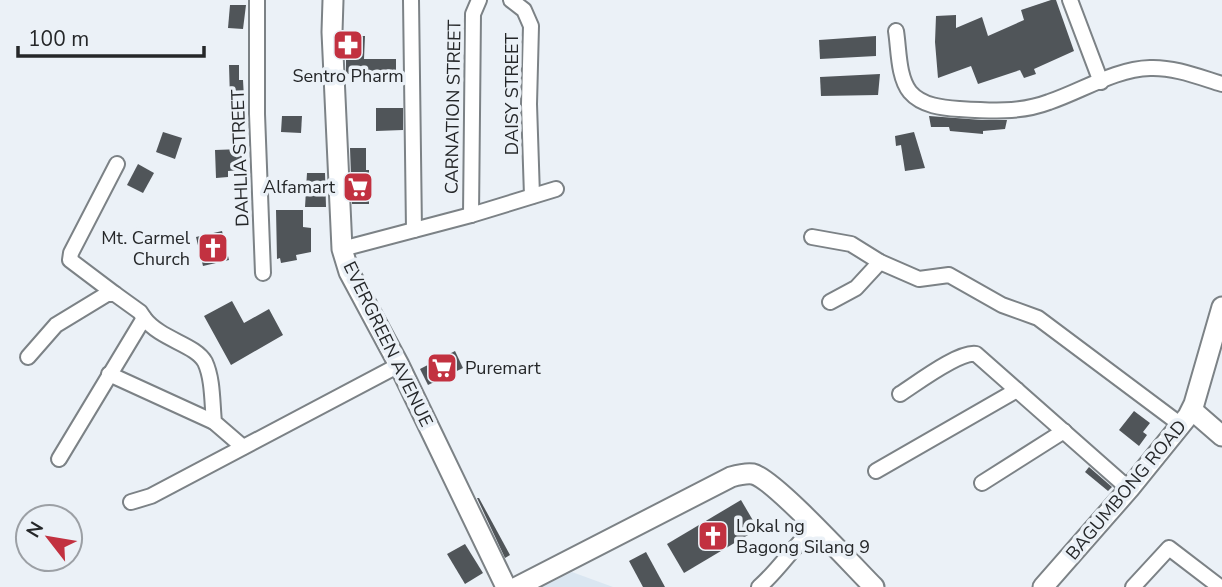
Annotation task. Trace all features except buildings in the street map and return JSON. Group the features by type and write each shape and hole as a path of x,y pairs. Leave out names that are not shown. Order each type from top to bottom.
{"street":[{"name":"DAHLIA STREET","path":"257,0 257,114 263,273"},
{"name":"EVERGREEN AVENUE","path":"333,0 332,32 342,249 349,272 399,365 506,587"},
{"path":"411,0 414,230"},
{"name":"CARNATION STREET","path":"471,215 473,14 479,0"},
{"name":"DAISY STREET","path":"511,0 524,10 531,26 529,104 532,196"},
{"path":"1070,0 1101,82"},
{"path":"896,31 903,81 911,93 922,102 933,106 1023,110 1132,70 1151,68 1180,72 1222,84"},
{"path":"117,164 71,253 70,260 140,312 152,328 193,350 202,358 206,364 214,422"},
{"path":"342,249 556,189"},
{"path":"812,237 851,244 880,262 919,279 948,275 1002,305 1038,318 1186,418 1222,436"},
{"path":"830,302 856,288 880,262"},
{"path":"28,358 56,326 107,294 115,294"},
{"name":"BAGUMBONG ROAD","path":"1043,587 1129,489 1186,418 1222,307"},
{"path":"59,458 144,318"},
{"path":"900,394 970,353 976,354 1129,489"},
{"path":"131,502 151,496 399,365"},
{"path":"109,374 214,422 243,447"},
{"path":"876,471 1017,390"},
{"path":"982,483 1064,431"},
{"path":"517,587 731,477 751,474 782,496 874,587"},
{"path":"759,587 815,527"},
{"path":"1135,586 1169,548 1220,587"}],"shaded area":[{"path":"572,572 613,587 542,587"}],"place":[{"name":"Sentro Pharm","path":"348,45"},
{"name":"Alfamart","path":"358,187"},
{"name":"Mt. Carmel Church","path":"213,248"},
{"name":"Puremart","path":"442,368"},
{"name":"Lokal ng Bagong Silang 9","path":"713,536"}]}
